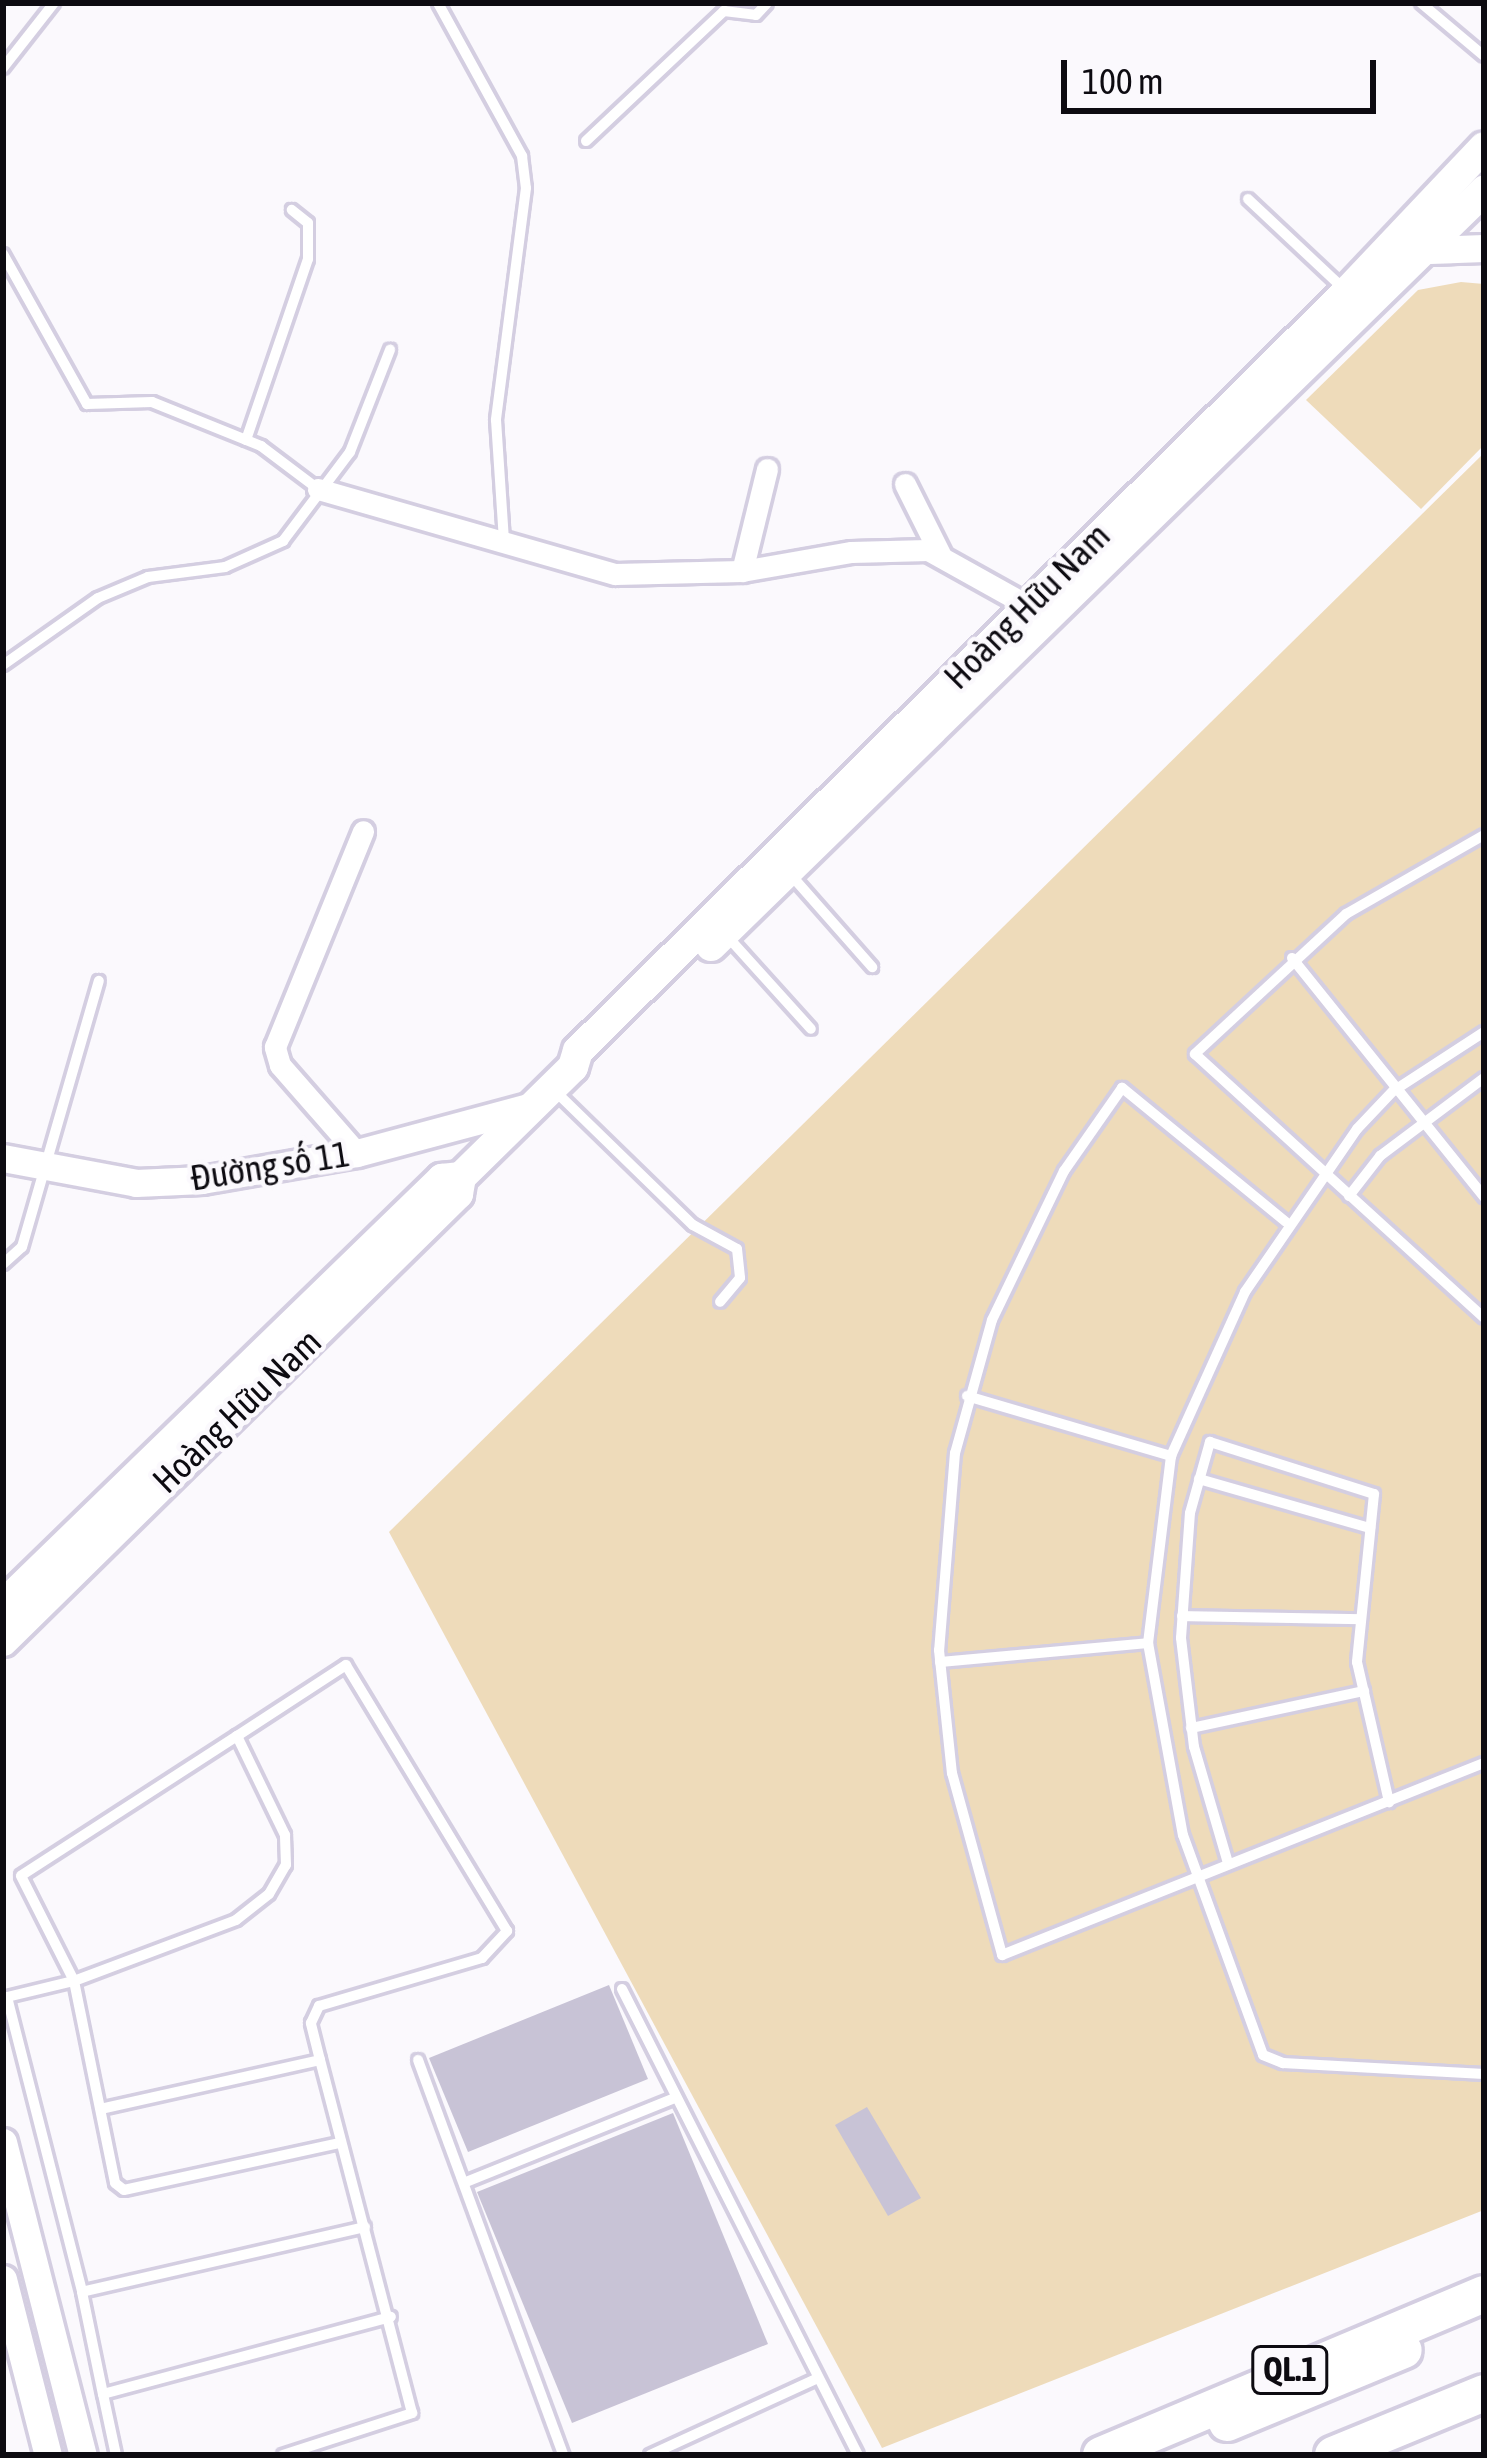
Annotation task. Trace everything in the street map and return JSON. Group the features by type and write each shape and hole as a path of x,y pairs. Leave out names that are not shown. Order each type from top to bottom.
{"highway":[{"name":"QL.1","path":"1150,2455 1397,2340 1484,2294"},
{"name":"QL.1","path":"1101,2455 1397,2340 1484,2315"},
{"path":"1333,2455 1484,2393"}],"main road":[{"name":"Hoàng Hữu Nam","path":"553,1087 592,1063 789,873 1484,147"},
{"name":"Hoàng Hữu Nam","path":"3,1641 458,1195 461,1177 553,1087 578,1051 1036,613 1429,250 1484,191"},
{"name":"Hoàng Hữu Nam","path":"3,1605 442,1179 461,1177"}],"street":[{"path":"1429,250 1484,248"},
{"path":"742,571 767,469"},
{"path":"905,484 940,554"},
{"path":"318,489 615,574 742,571 851,552 940,554 1036,613"},
{"path":"357,1154 280,1065 275,1048 363,831"},
{"name":"Đường số 11","path":"3,1158 136,1184 357,1154 553,1087"},
{"path":"430,1132 453,1149 461,1177"},
{"path":"3,2142 80,2442 46,2447 3,2279"}],"lane":[{"path":"3,68 54,3"},
{"path":"438,3 522,156 526,188 496,420 504,542"},
{"path":"586,141 724,11 737,8 756,15 767,3"},
{"path":"1421,3 1484,56"},
{"path":"1248,199 1347,292"},
{"path":"246,440 308,259 308,224 292,210"},
{"path":"3,254 87,404 152,403 246,440 318,489"},
{"path":"3,665 98,598 148,577 225,567 283,541 350,452 390,350"},
{"path":"1484,835 1362,903 1292,958 1195,1054 1484,1318"},
{"path":"789,873 872,968"},
{"path":"724,934 812,1029"},
{"path":"1292,958 1393,1091 1484,1197"},
{"path":"3,1264 22,1247 41,1168 99,982"},
{"path":"1484,1032 1393,1091 1322,1172 1286,1222 1204,1375 1171,1456 1148,1643 1169,1782 1196,1875 1262,2055 1484,2074"},
{"path":"1349,1196 1420,1123 1484,1078"},
{"path":"553,1087 693,1226 737,1249 740,1279 720,1302"},
{"path":"1286,1222 1122,1088 1028,1237 967,1396 944,1540 940,1662 952,1773 1002,1954 1484,1763"},
{"path":"1472,1308 1484,1295"},
{"path":"967,1396 1171,1456"},
{"path":"1228,1863 1191,1728 1182,1616 1199,1479 1210,1442 1374,1494 1358,1619 1364,1691 1390,1802"},
{"path":"1199,1479 1370,1528"},
{"path":"1182,1616 1358,1619"},
{"path":"940,1662 1148,1643"},
{"path":"283,2455 412,2413 391,2317 310,2023 319,2006 482,1958 507,1931 346,1665 21,1876 74,1981 105,2108 115,2183 124,2190 340,2143"},
{"path":"1191,1728 1364,1691"},
{"path":"116,2455 82,2291 5,1998 74,1981 236,1920 269,1894 286,1865 285,1835 237,1736"},
{"path":"622,1989 858,2455"},
{"path":"105,2108 320,2060"},
{"path":"418,2060 563,2455"},
{"path":"466,2182 675,2098"},
{"path":"82,2291 365,2227"},
{"path":"103,2394 391,2317"},
{"path":"650,2455 816,2379"}],"shaded area":[{"path":"1461,282 1484,284 1484,445 1421,509 1306,400 1418,290"},
{"path":"1484,453 1484,2210 882,2448 389,1532"}],"building":[{"path":"609,1985 648,2079 468,2152 429,2058"},
{"path":"867,2107 921,2198 888,2216 835,2125"},
{"path":"673,2113 768,2344 572,2423 477,2192"}]}
